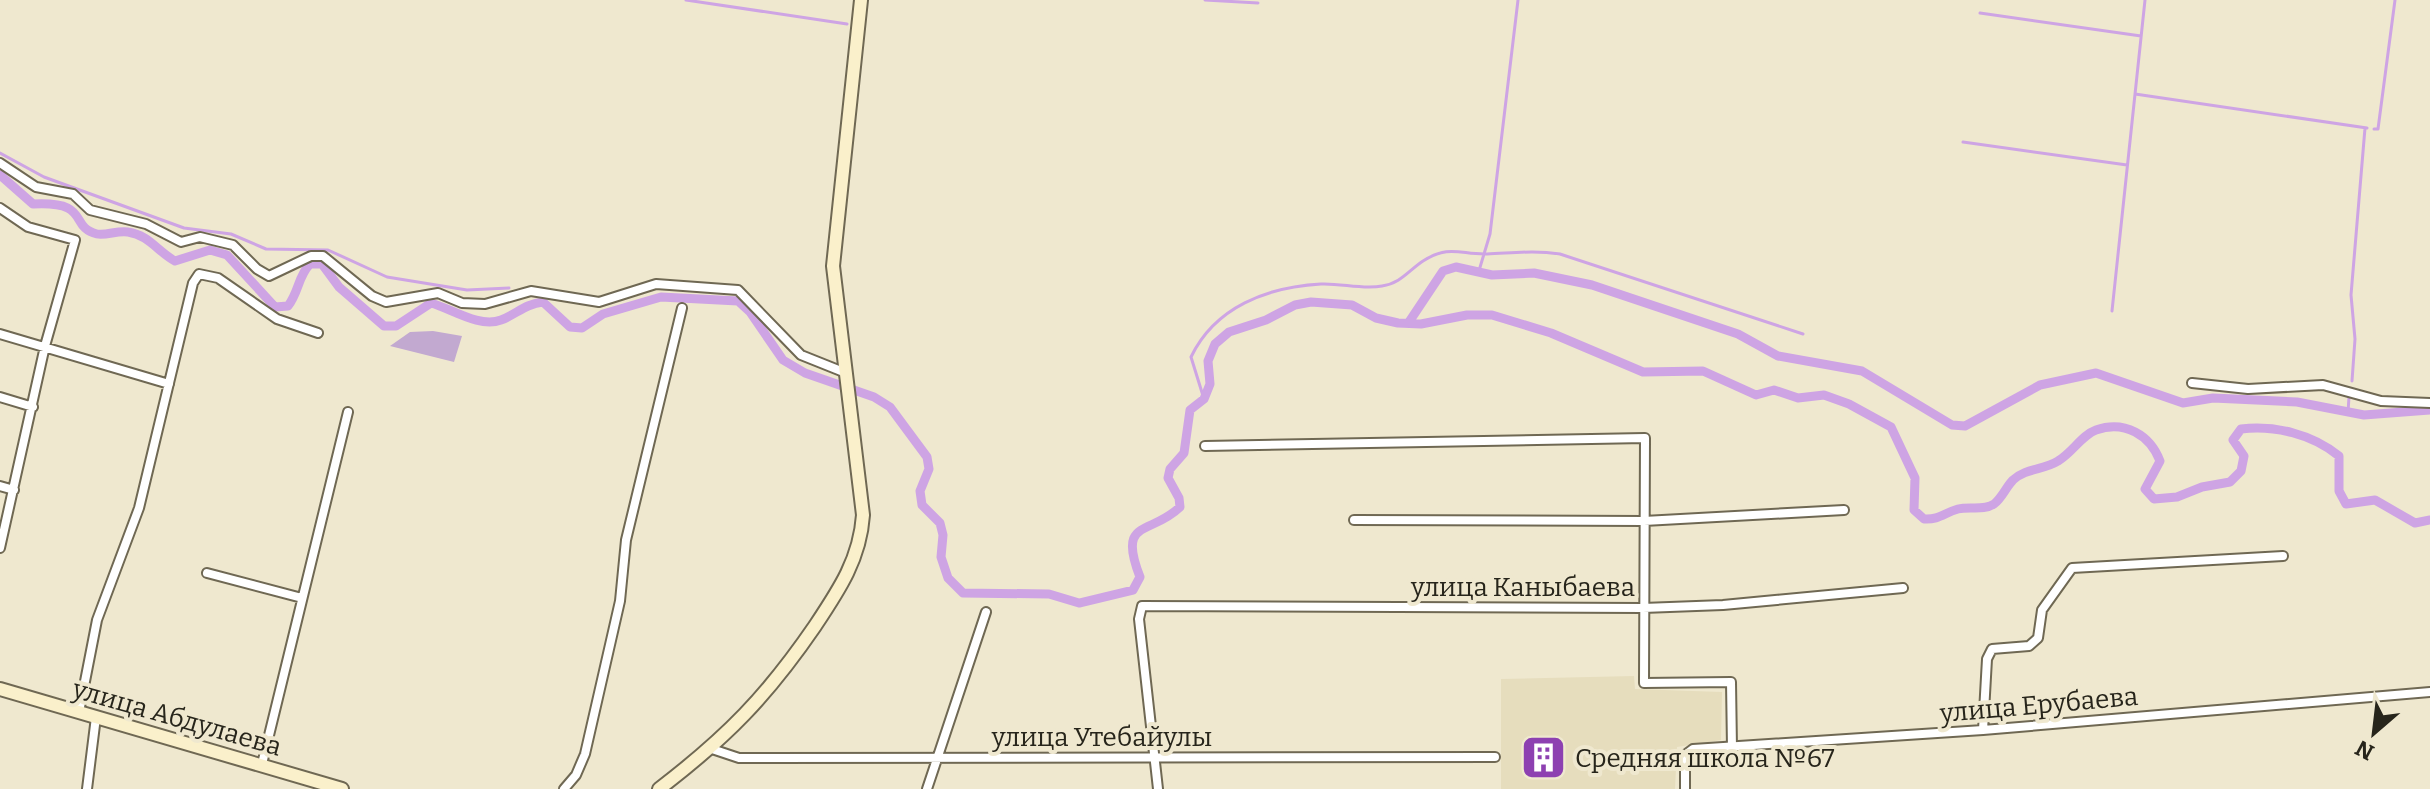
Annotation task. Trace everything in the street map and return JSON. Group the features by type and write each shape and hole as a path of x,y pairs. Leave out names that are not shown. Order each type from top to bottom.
{"main road":[{"path":"659,789 712,749 778,680 845,580 857,555 863,515 833,266 861,0"},
{"name":"улица Абдулаева","path":"0,689 342,789"}],"street":[{"path":"0,163 36,187 73,194 90,210 146,224 181,242 200,237 233,245 257,269 269,276 311,256 323,256 372,296 386,302 438,293 462,303 485,304 531,291 599,302 656,284 738,290 801,355 846,383"},
{"path":"0,208 28,227 75,240 45,346 0,548"},
{"path":"79,712 97,620 139,508 193,283 199,274 218,278 277,319 318,333"},
{"path":"564,789 576,775 585,754 620,601 626,540 682,308"},
{"path":"0,334 169,384"},
{"path":"2192,383 2248,389 2323,385 2381,401 2430,403"},
{"path":"0,397 33,407"},
{"path":"262,764 348,412"},
{"path":"1205,446 1645,438 1644,683 1731,682 1732,748"},
{"path":"0,486 14,490"},
{"path":"1354,520 1644,521 1844,510"},
{"path":"1983,730 1987,659 1992,649 2029,646 2038,638 2042,610 2072,568 2283,556"},
{"path":"207,573 302,598"},
{"name":"улица Каныбаева","path":"1155,756 1139,619 1142,606 1643,608 1723,605 1903,588"},
{"path":"927,789 986,612"},
{"name":"улица Ерубаева","path":"1685,789 1685,755 1693,749 1983,730 2430,692"},
{"path":"87,789 96,717"},
{"name":"улица Утебайулы","path":"712,749 739,758 1495,757"},
{"path":"1155,756 1158,789"}],"shaded area":[{"path":"433,331 462,336 454,362 390,346 410,332"},
{"path":"1634,676 1635,689 1722,692 1721,740 1677,747 1675,789 1501,789 1501,679"}],"waterway":[{"path":"686,0 847,24"},
{"path":"1205,0 1258,3"},
{"path":"1478,274 1490,234 1518,0"},
{"path":"2112,311 2145,0"},
{"path":"2374,129 2378,129 2395,0"},
{"path":"1980,13 2141,36"},
{"path":"2135,94 2367,128"},
{"path":"2352,381 2355,339 2351,295 2365,128"},
{"path":"1963,142 2127,165"},
{"path":"0,153 44,177 184,228 231,234 266,249 328,250 387,277 467,290 509,288"},
{"path":"0,175 33,204 52,204 72,210 88,231 97,234 135,234 175,261 210,250 227,255 275,307 288,306 310,264 322,264 339,287 384,326 396,326 431,303 475,320 493,322 543,302 570,327 582,328 603,314 661,297 738,301 750,312 783,360 805,373 874,397 890,407 927,457 929,469 920,491 922,505 940,523 943,535 941,557 948,578 963,593 1049,594 1079,603 1133,590 1140,577 1132,545 1135,537 1180,507 1179,498 1168,478 1170,469 1184,453 1190,410 1204,399 1210,384 1208,361 1215,344 1229,332 1266,320 1295,305 1311,302 1352,305 1376,318 1398,323 1421,324 1467,315 1492,315 1551,333 1643,372 1703,371 1756,395 1774,390 1798,398 1824,395 1849,404 1891,427 1915,478 1914,510 1924,519 1958,509 1990,506 2018,476 2058,461 2091,432 2117,427 2143,437 2156,452 2160,461 2145,489 2154,499 2177,497 2202,487 2230,482 2241,471 2244,456 2233,440 2241,429 2267,428 2305,437 2339,456 2339,491 2346,504 2375,500 2415,523 2430,520"},
{"path":"1204,399 1191,357 1201,340 1228,313 1262,295 1301,286 1375,287 1389,284 1432,256 1448,252 1560,254 1803,334"},
{"path":"1409,322 1443,271 1456,267 1492,275 1534,273 1592,285 1738,334 1778,356 1862,371 1952,425 1965,426 2040,385 2096,373 2183,403 2213,398 2297,402 2364,415 2430,410"},
{"path":"2348,412 2349,397"}],"place":[{"name":"Средняя школа №67","path":"1544,758"}]}
